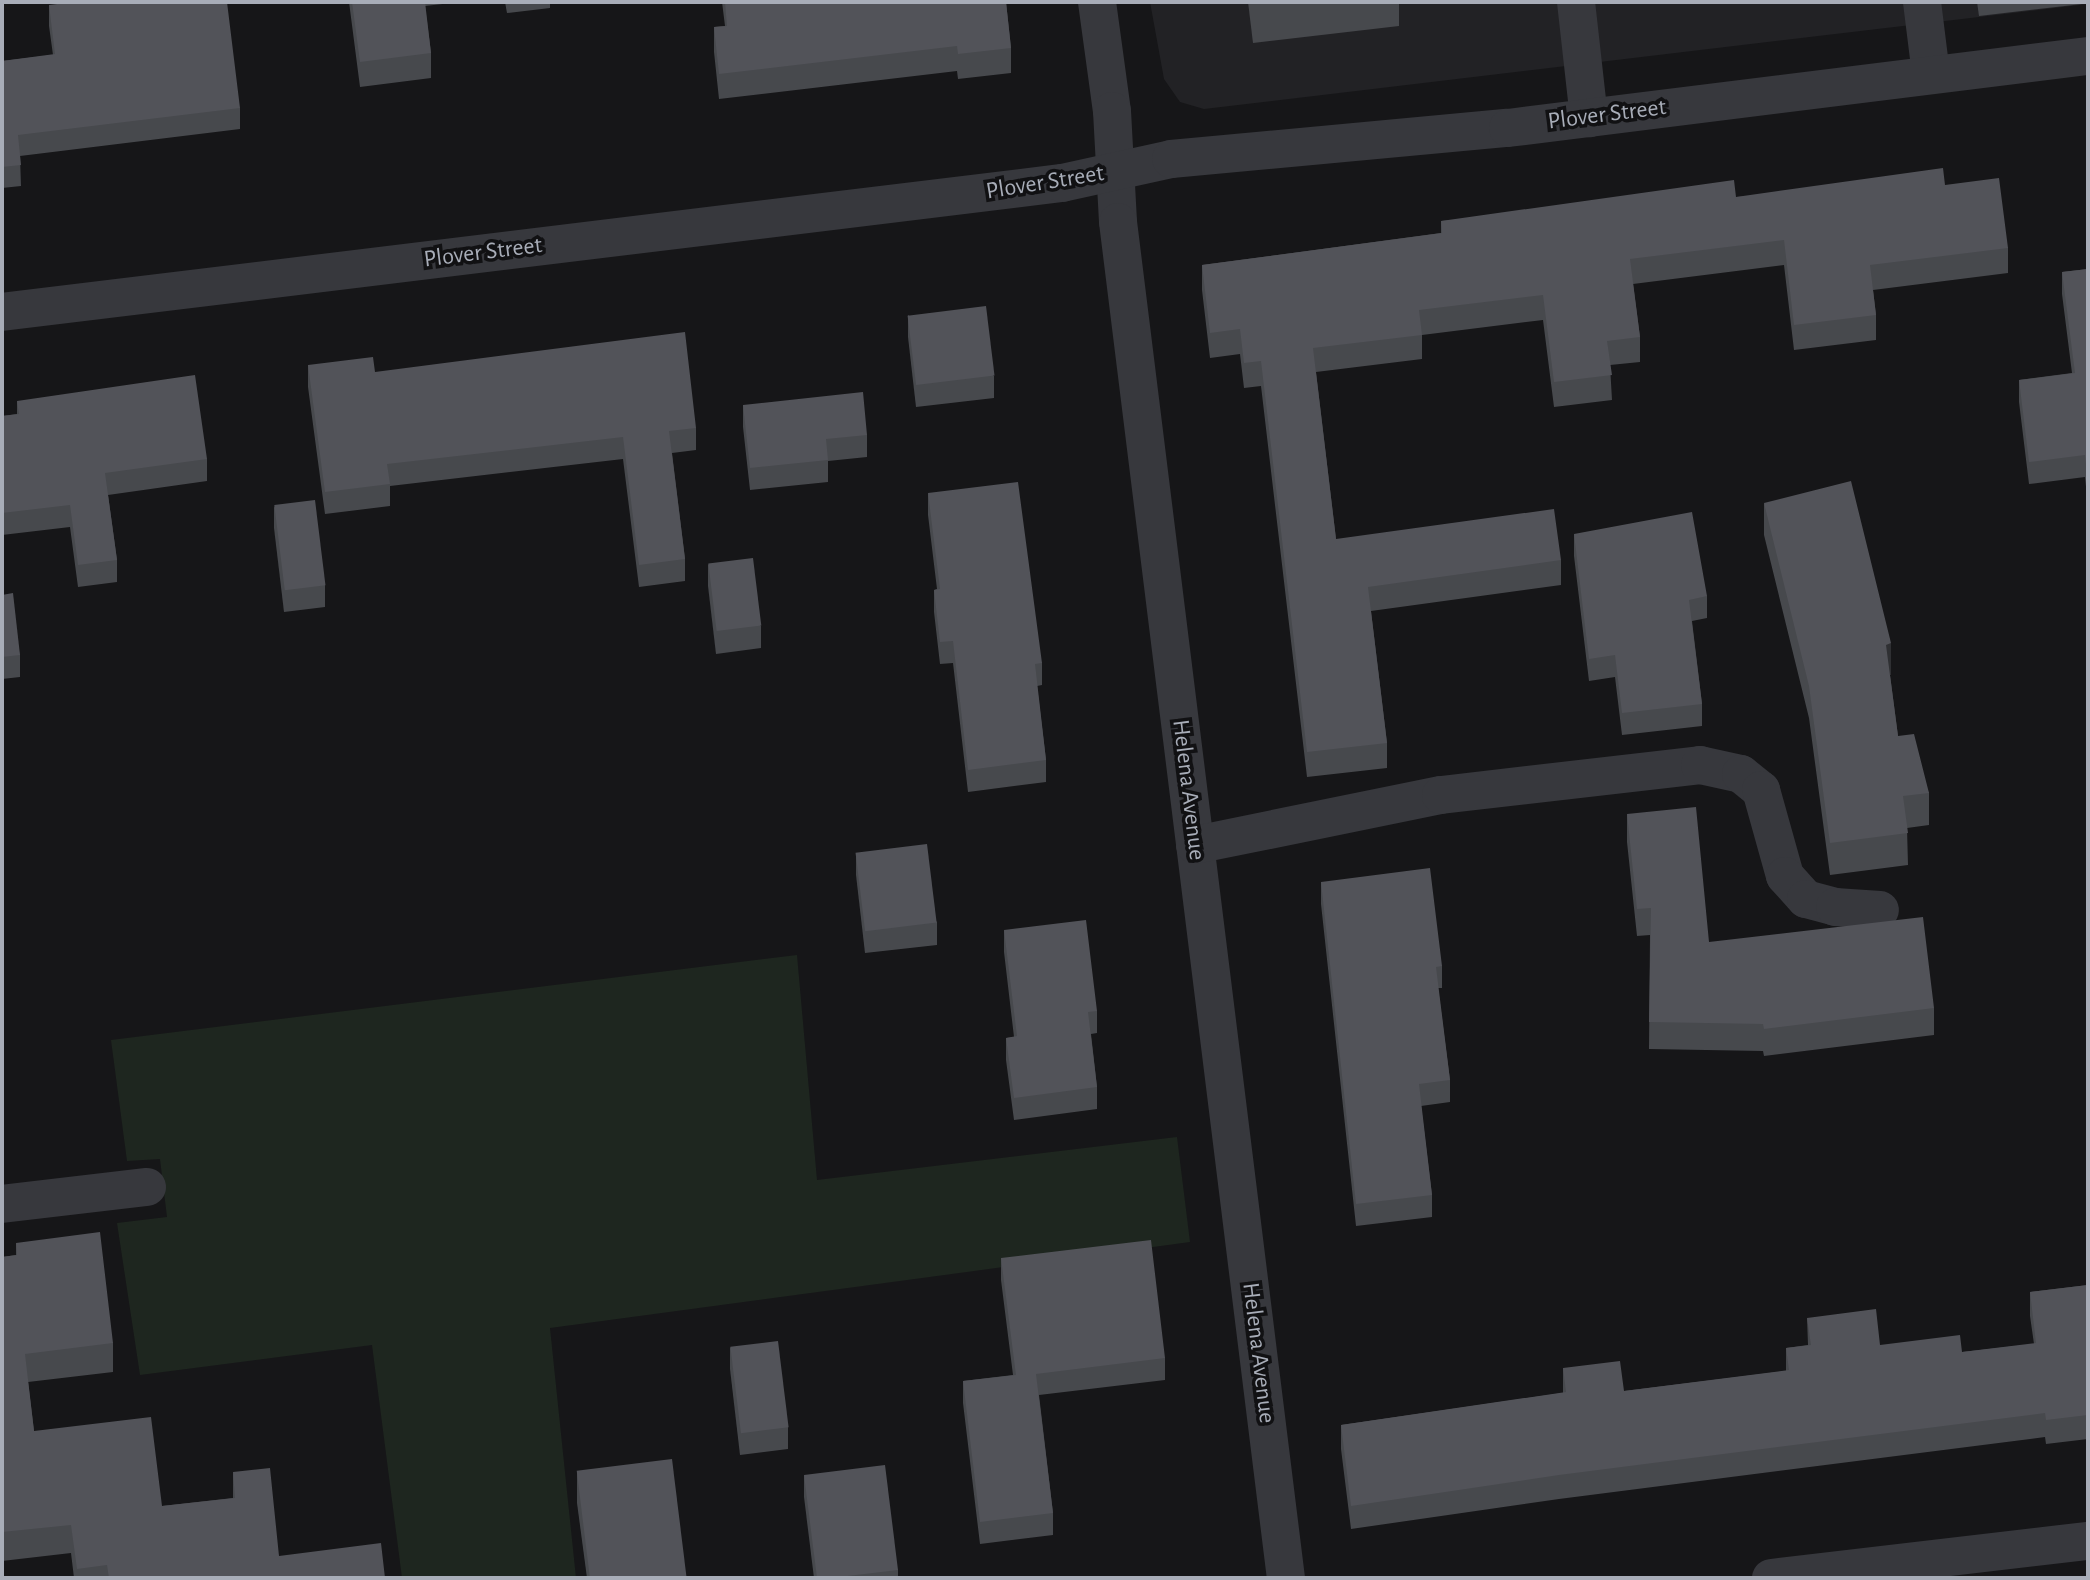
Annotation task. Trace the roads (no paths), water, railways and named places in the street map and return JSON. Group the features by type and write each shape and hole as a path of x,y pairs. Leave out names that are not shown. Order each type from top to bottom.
{"street":[{"name":"Helena Avenue","path":"1097,2 1116,172 1118,222 1286,1578"},
{"path":"1577,2 1589,117"},
{"path":"1922,2 1931,74"},
{"name":"Plover Street","path":"2,312 1048,185 1171,159 1589,117 2088,56"},
{"path":"1195,845 1441,794 1700,765 1741,774 1761,790 1785,876 1806,899 1835,907 1880,910"},
{"path":"2,1204 147,1187"},
{"path":"1772,1578 2088,1541"}]}
